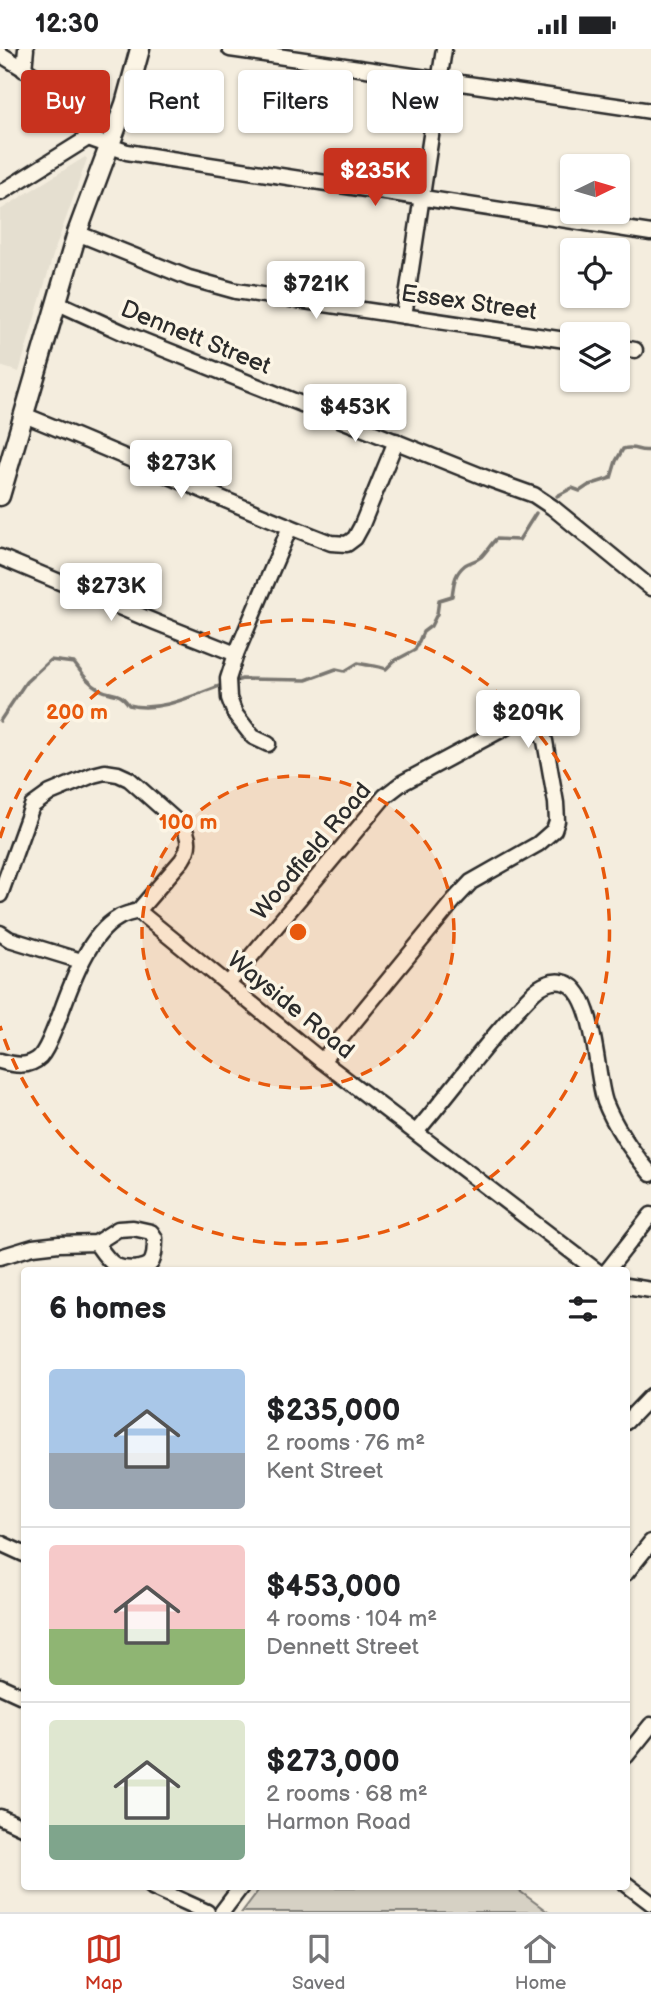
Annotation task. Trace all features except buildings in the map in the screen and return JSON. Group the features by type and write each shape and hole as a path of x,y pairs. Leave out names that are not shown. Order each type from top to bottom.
{"main road":[{"path":"0,496 77,233 125,104 140,49"}],"street":[{"path":"0,54 24,70 26,49"},
{"path":"230,49 376,70"},
{"path":"440,70 444,49"},
{"path":"463,83 651,111"},
{"path":"86,133 88,138 127,152 651,233"},
{"path":"404,316 431,133"},
{"path":"0,193 88,138"},
{"name":"Essex Street","path":"77,233 212,286 560,339"},
{"name":"Dennett Street","path":"56,302 124,333 534,495 651,587"},
{"path":"630,349 635,350"},
{"path":"24,415 222,500 331,543 347,544 355,538 396,441"},
{"path":"268,744 253,737 235,715 229,698 228,679 236,653 290,527"},
{"path":"0,557 236,653"},
{"name":"Woodfield Road","path":"228,984 385,796 402,783 516,722 527,721 537,725 545,741 556,803 554,831 538,844 471,882 322,1061"},
{"path":"0,895 32,806 50,793 93,775 118,773 129,779 188,834 187,853 182,860 138,911 117,918 103,931 81,961 54,1031 40,1057 23,1065 0,1062"},
{"name":"Wayside Road","path":"138,911 322,1061 592,1267"},
{"path":"0,933 9,939 81,961"},
{"path":"416,1132 506,1022 536,990 557,981 569,983 582,998 590,1023 606,1103 624,1136 651,1174"},
{"path":"610,1267 651,1215"},
{"path":"0,1257 33,1247 96,1243"},
{"path":"630,1287 651,1290"},
{"path":"630,1418 651,1396"},
{"path":"630,1568 651,1542"},
{"path":"0,1543 21,1553"},
{"path":"0,1686 21,1696"},
{"path":"630,1751 651,1725"},
{"path":"0,1817 21,1827"},
{"path":"630,1887 651,1903"},
{"path":"159,1890 207,1912"},
{"path":"222,1912 239,1890"}],"shaded area":[{"path":"85,157 87,159 54,252 19,372 0,366 0,210"},
{"path":"259,1890 518,1890 548,1912 242,1912"}],"waterway":[{"path":"557,496 572,488 580,491 611,478 623,449 651,450"},
{"path":"233,682 242,679 306,680 336,669 345,671 358,663 386,669 394,661 415,650 423,632 431,626 437,614 439,600 452,596 455,579 461,568 481,557 496,539 519,540 536,513"},
{"path":"0,721 26,682 50,660 74,663 95,687 118,695 129,705 141,707 166,705 225,684"}]}
